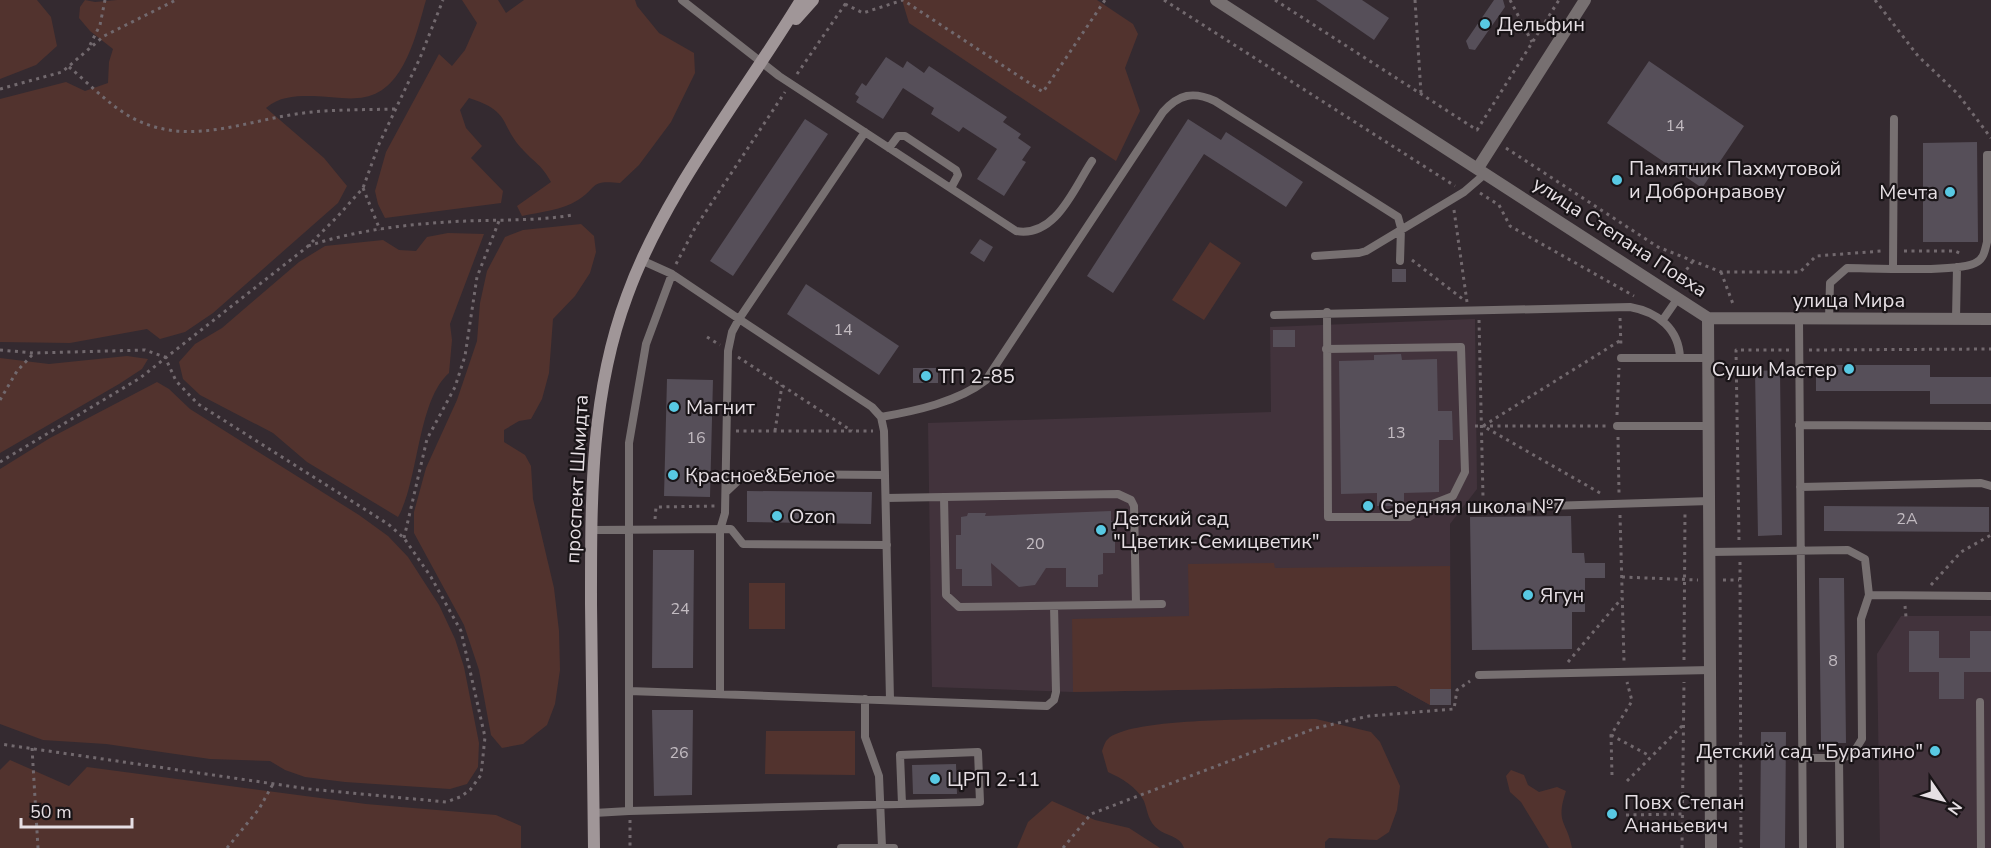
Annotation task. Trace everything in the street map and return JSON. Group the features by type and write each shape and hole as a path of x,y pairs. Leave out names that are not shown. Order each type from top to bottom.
{"main road":[{"name":"проспект Шмидта","path":"594,848 591,530 596,421 604,372 627,295 641,260 671,205 801,0"},
{"name":"проспект Шмидта","path":"772,48 813,0"}],"street":[{"path":"1482,170 1586,0"},
{"name":"улица Степана Повха","path":"1225,2 1707,318 1711,848"},
{"name":"улица Мира","path":"1707,318 1991,319"}],"lane":[{"path":"682,0 791,84 1016,231 1028,233 1046,227 1053,220 1092,160"},
{"path":"881,417 954,397 976,388 986,380 1163,112 1174,100 1187,95 1201,95 1215,101 1398,217 1401,228 1400,256"},
{"path":"1893,268 1894,119"},
{"path":"720,693 720,530 725,513 728,351 732,332 865,132"},
{"path":"889,148 898,136 905,136 947,164 958,175 951,188"},
{"path":"1829,319 1830,283 1847,268 1957,267 1978,262 1985,254 1989,242 1987,155 1991,155"},
{"path":"1315,256 1359,254 1467,190 1482,170"},
{"path":"641,260 672,274 872,407 881,417 884,431 890,700"},
{"path":"1956,319 1957,267"},
{"path":"630,811 629,443 646,344 672,274"},
{"path":"1662,321 1678,298"},
{"path":"1274,315 1620,307 1640,309 1662,321 1676,336 1680,358"},
{"path":"1326,349 1461,347 1465,472 1453,496 1425,507 1409,517 1328,517 1326,349 1327,312"},
{"path":"1799,320 1803,848"},
{"path":"1621,358 1709,358"},
{"path":"1799,425 1991,426"},
{"path":"1617,426 1709,426"},
{"path":"726,492 745,474 885,475"},
{"path":"1800,487 1982,483 1991,486"},
{"path":"886,498 1118,494 1126,496 1134,506 1136,604"},
{"path":"944,497 946,595 952,603 966,608 1161,604"},
{"path":"1483,508 1710,501"},
{"path":"591,530 731,530 743,544 887,545"},
{"path":"1710,552 1848,550 1865,560 1869,595 1862,619 1862,739 1852,755 1839,758 1802,758"},
{"path":"1869,595 1991,596"},
{"path":"629,691 1047,706 1054,700 1056,692 1054,606"},
{"path":"1479,675 1711,670"},
{"path":"865,699 865,737 879,776 882,847"},
{"path":"1980,702 1981,848"},
{"path":"594,813 980,802 978,752 900,755 902,804"},
{"path":"1839,758 1840,848"},
{"path":"841,848 894,848"}],"path":[{"path":"89,46 99,25 105,0"},
{"path":"0,89 41,79 69,67 89,46 104,36 177,0"},
{"path":"0,462 92,409 140,378 306,247 363,188 443,0"},
{"path":"672,274 695,228 848,0"},
{"path":"845,4 862,13 903,0 1043,92 1105,0"},
{"path":"1164,0 1467,190 1499,205 1510,226 1643,302"},
{"path":"1275,0 1477,130 1559,0"},
{"path":"1415,0 1421,93"},
{"path":"1510,0 1532,42"},
{"path":"1875,0 1918,57 1958,94 1991,138"},
{"path":"69,67 115,105 145,124 182,132 233,129 289,115 330,110 395,109"},
{"path":"1506,148 1658,248 1720,272 1800,272 1816,256 1893,251 1954,251 1978,262"},
{"path":"363,188 380,230"},
{"path":"1453,198 1467,303"},
{"path":"306,247 345,234 448,222 545,219 573,215"},
{"path":"404,538 427,439 455,387 465,356 477,277 499,221"},
{"path":"1400,256 1478,310 1483,426 1483,508"},
{"path":"1678,282 1692,262"},
{"path":"1720,272 1734,309"},
{"path":"1612,775 1611,735 1632,701 1625,673 1617,426 1617,374 1621,358 1620,307"},
{"path":"707,337 852,431"},
{"path":"1483,426 1621,340"},
{"path":"1741,848 1740,551 1736,350 1991,349"},
{"path":"0,350 34,353 144,350 165,357 176,381 198,404 354,500 404,538 431,577 461,631 485,737 481,775 470,790 446,802 273,784 0,744"},
{"path":"0,400 17,371 34,353"},
{"path":"775,431 782,385"},
{"path":"1463,425 1617,426"},
{"path":"1483,426 1620,504"},
{"path":"726,431 884,431"},
{"path":"646,521 655,521 656,507 717,506"},
{"path":"1920,596 1961,552 1991,535"},
{"path":"1622,577 1739,580"},
{"path":"1558,674 1623,596"},
{"path":"1063,848 1091,814 1316,728 1369,716 1454,709 1456,690 1479,675"},
{"path":"1628,781 1683,724"},
{"path":"1611,735 1650,756"},
{"path":"32,748 38,848"},
{"path":"227,848 259,809 273,784"},
{"path":"630,811 630,848"},
{"path":"1626,815 1682,814"}],"shaded area":[{"path":"0,0 37,0 51,17 57,46 36,65 0,79"},
{"path":"85,0 95,2 117,0 426,0 407,58 400,71 379,92 358,98 292,97 276,101 266,108 324,158 347,186 338,203 213,313 185,332 160,339 147,329 70,343 0,342 0,99 66,82 85,91 108,83 109,62 113,49 90,31 79,18 80,7"},
{"path":"462,0 498,0 506,13 524,0 635,0 637,6 659,33 694,53 695,73 671,122 639,165 620,183 598,184 585,195 565,206 522,216 517,206 551,182 516,142 499,114 493,108 469,98 460,110 466,128 482,146 471,158 503,191 501,203 385,218 375,191 386,152 439,54 452,66 465,50 477,23"},
{"path":"902,0 1097,0 1133,24 1138,34 1125,68 1140,111 1116,161 909,23"},
{"path":"581,224 594,236 596,252 590,273 575,296 553,319 549,373 542,399 531,419 519,421 504,430 504,442 525,455 531,466 533,499 554,588 559,631 560,670 555,704 547,725 523,744 502,748 491,735 479,670 464,625 414,533 414,512 426,468 457,400 477,341 480,303 487,271 505,237 523,230"},
{"path":"448,233 484,234 450,324 452,340 449,373 438,386 430,402 405,502 398,517 307,462 273,433 200,395 183,379 179,362 195,344 222,328 299,262 325,246 383,240 399,250 416,251 427,237"},
{"path":"1210,242 1241,263 1204,320 1172,300"},
{"path":"1475,319 1477,489 1450,524 1451,689 1430,689 1430,705 1396,686 1073,692 932,687 928,423 1271,412 1270,327"},
{"path":"127,356 148,359 142,369 119,384 0,453 0,358 49,364"},
{"path":"157,382 169,389 190,409 359,515 388,536 408,557 439,605 455,639 464,667 479,743 478,767 467,784 450,789 305,777 285,770 270,761 210,759 106,744 43,740 0,724 0,469 50,438"},
{"path":"1274,563 1275,568 1450,566 1451,689 1430,689 1430,705 1396,686 1073,692 1072,619 1189,616 1188,564"},
{"path":"749,583 785,583 785,629 749,629"},
{"name":"Детский сад \"Буратино\"","path":"1901,616 1991,616 1991,848 1880,848 1877,654"},
{"path":"1316,719 1371,732 1380,742 1400,786 1397,810 1389,832 1377,840 1329,838 1325,842 1325,848 1184,848 1177,839 1159,830 1153,824 1144,801 1133,787 1108,772 1102,751 1108,739 1122,732 1145,726 1207,721"},
{"path":"766,731 855,731 855,775 765,774"},
{"path":"10,760 69,786 87,767 366,804 496,815 521,826 521,848 0,848 0,770"},
{"path":"1511,770 1524,775 1528,785 1539,792 1557,787 1566,791 1562,816 1572,848 1549,848 1521,802 1510,792 1506,776"},
{"path":"1052,801 1095,820 1129,828 1160,848 1017,848 1028,822"}],"building":[{"path":"1316,0 1362,0 1389,18 1374,40"},
{"name":"Дельфин","path":"1494,0 1503,0 1505,7 1475,50 1469,49 1466,41"},
{"path":"886,57 903,68 907,61 924,73 929,66 1007,117 1003,122 1021,134 1018,138 1031,147 1022,160 1026,162 1004,196 977,179 997,149 963,127 959,132 931,114 934,108 903,88 883,119 856,102 859,97 855,94 862,83 866,86"},
{"path":"1649,61 1744,126 1702,188 1607,123"},
{"path":"805,119 828,134 733,276 710,261"},
{"path":"1188,119 1221,140 1226,132 1303,182 1286,207 1204,154 1113,293 1087,276"},
{"name":"Мечта","path":"1977,142 1978,242 1923,242 1923,143"},
{"path":"980,239 993,247 984,262 970,253"},
{"path":"1392,269 1406,269 1406,282 1392,282"},
{"path":"806,284 899,346 879,375 787,314"},
{"path":"1273,330 1295,330 1295,347 1273,347"},
{"path":"1401,354 1402,360 1437,359 1438,411 1452,411 1453,440 1439,440 1439,492 1404,493 1404,506 1377,506 1377,493 1341,494 1339,361 1374,360 1374,355"},
{"path":"1816,365 1930,365 1930,377 1991,377 1991,404 1930,404 1930,391 1816,391"},
{"name":"ТП 2-85","path":"913,368 938,368 938,383 913,383"},
{"path":"1780,370 1782,535 1758,536 1755,371"},
{"path":"667,379 713,380 710,497 664,496"},
{"path":"747,491 872,492 871,524 747,522"},
{"path":"1824,506 1989,507 1989,532 1824,531"},
{"path":"1111,511 1111,521 1115,521 1115,553 1103,553 1103,574 1098,575 1098,587 1066,587 1066,568 1046,568 1035,585 1019,587 991,563 992,586 962,586 962,569 956,569 956,535 961,535 961,517 967,516 968,513 986,513 985,516"},
{"name":"Ягун","path":"1571,516 1572,553 1584,553 1585,563 1605,563 1605,578 1585,578 1585,612 1572,612 1572,649 1472,650 1470,517"},
{"path":"653,550 694,550 693,668 652,668"},
{"path":"1819,578 1844,578 1846,743 1821,743"},
{"path":"1909,631 1939,631 1939,658 1970,658 1970,631 1991,631 1991,672 1964,672 1964,699 1939,699 1939,672 1909,672"},
{"path":"1430,689 1451,689 1451,705 1430,705"},
{"path":"652,710 693,710 692,795 654,796"},
{"path":"1761,732 1786,732 1785,848 1760,848"},
{"name":"ЦРП 2-11","path":"956,764 957,794 913,794 912,765"}],"place":[{"name":"Дельфин","path":"1485,24"},
{"name":"Памятник Пахмутовой и Добронравову","path":"1617,180"},
{"name":"Мечта","path":"1950,192"},
{"name":"Суши Мастер","path":"1849,369"},
{"name":"ТП 2-85","path":"926,376"},
{"name":"Магнит","path":"674,407"},
{"name":"Красное&Белое","path":"673,475"},
{"name":"Средняя школа №7","path":"1368,506"},
{"name":"Ozon","path":"777,516"},
{"name":"Детский сад \"Цветик-Семицветик\"","path":"1101,530"},
{"name":"Ягун","path":"1528,595"},
{"name":"Детский сад \"Буратино\"","path":"1935,751"},
{"name":"ЦРП 2-11","path":"935,779"},
{"name":"Повх Степан Ананьевич","path":"1612,814"}]}
